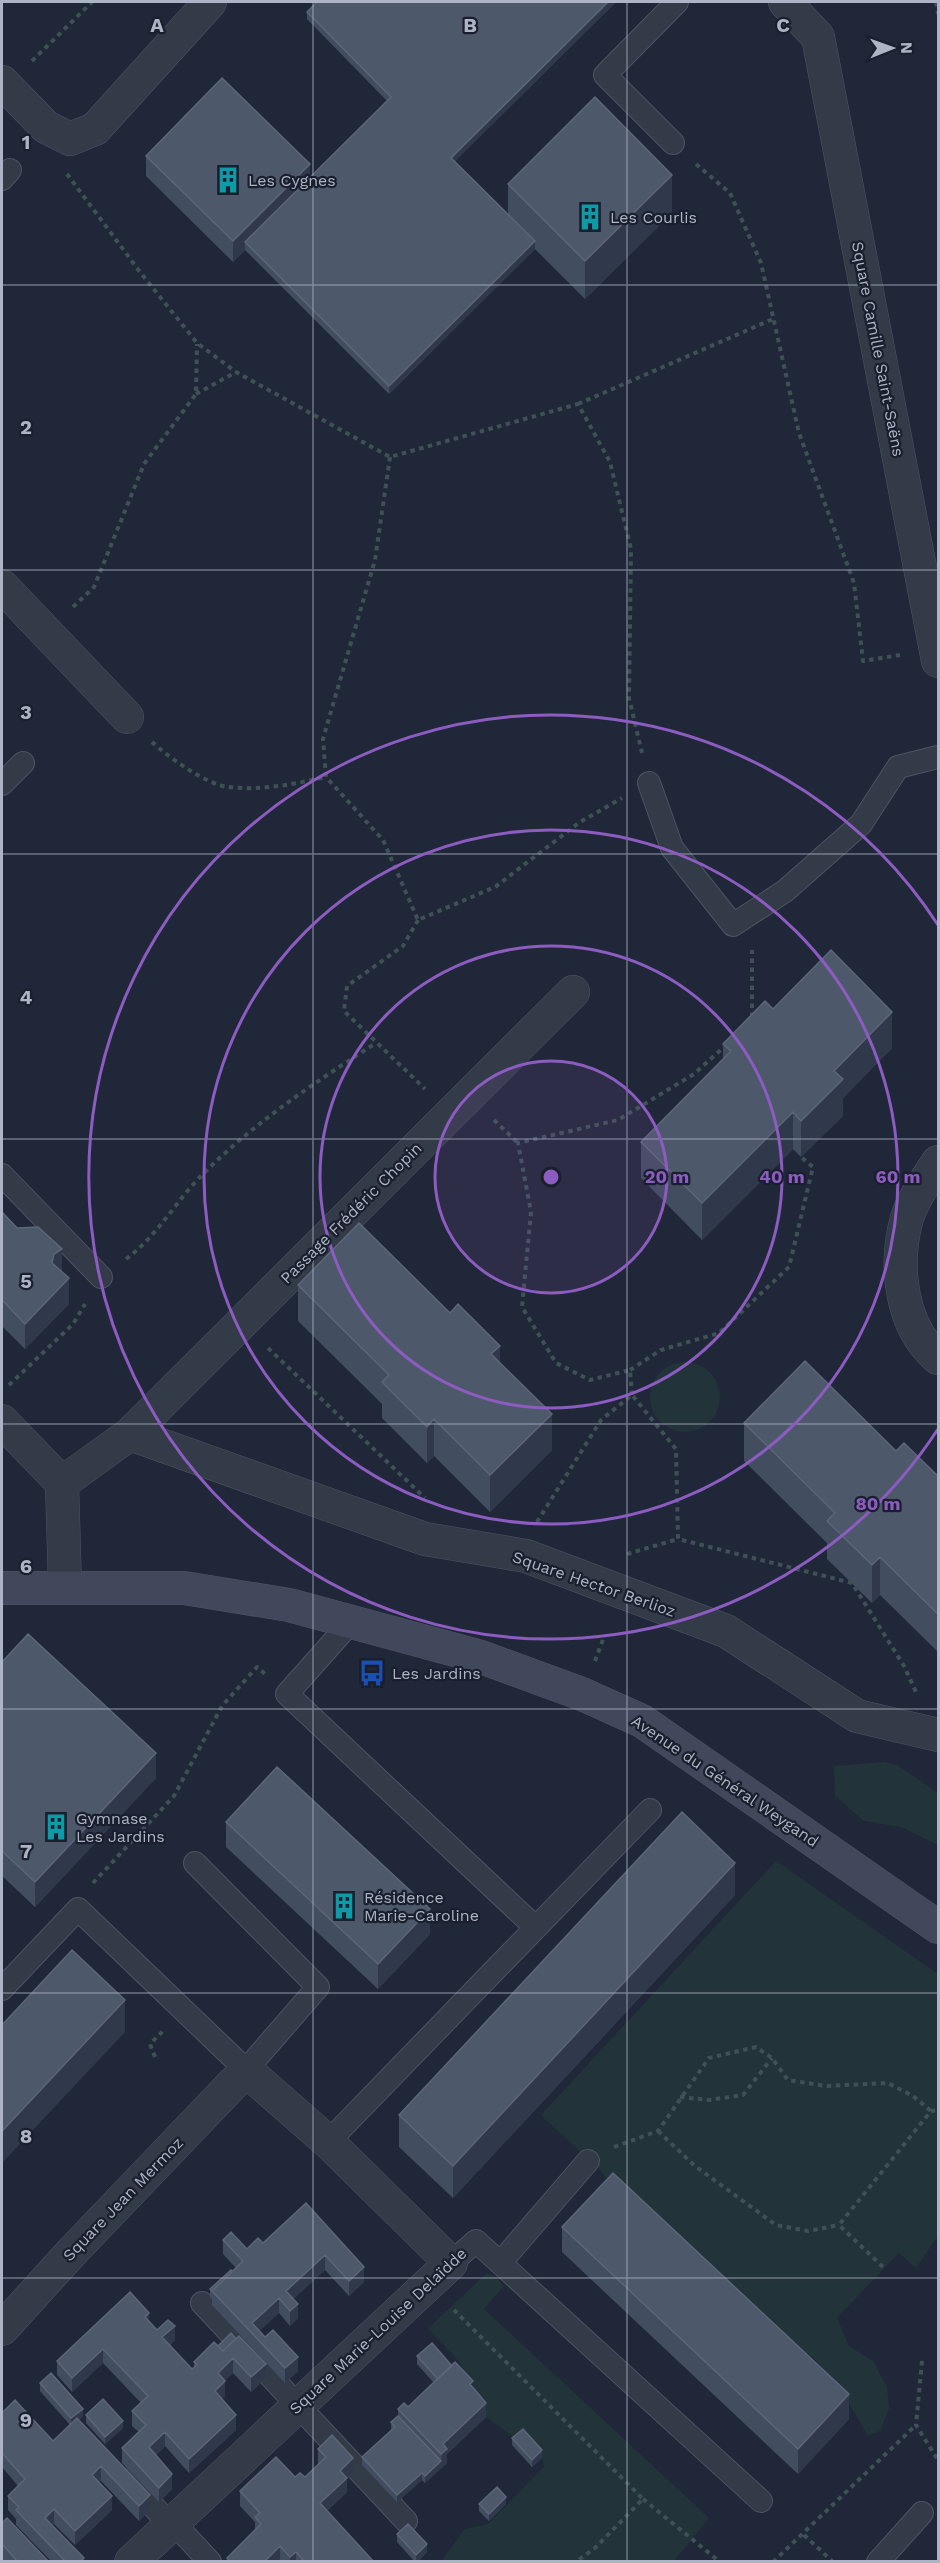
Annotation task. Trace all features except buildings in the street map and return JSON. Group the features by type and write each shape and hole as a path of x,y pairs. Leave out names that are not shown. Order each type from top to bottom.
{"street":[{"path":"4,84 46,127 70,139 95,129 210,2"},
{"name":"Square Camille Saint-Saëns","path":"785,2 818,37 937,655"},
{"path":"2,586 127,717"},
{"name":"Passage Frédéric Chopin","path":"62,1483 130,1434 573,992"},
{"path":"939,1162 908,1217 901,1261 904,1304 926,1348 939,1358"},
{"path":"2,1421 62,1483 65,1586"},
{"name":"Square Hector Berlioz","path":"130,1434 424,1539 526,1556 726,1631 857,1716 937,1735"},
{"name":"Avenue du Général Weygand","path":"2,1588 65,1586 184,1588 290,1605 481,1657 582,1694 642,1721 939,1927"},
{"path":"246,2070 328,2142 439,2273"},
{"name":"Square Jean Mermoz","path":"2,2329 71,2253 246,2070"},
{"name":"Square Marie-Louise Delaïdde","path":"131,2562 439,2273"}],"lane":[{"path":"673,143 605,75 677,2"},
{"path":"649,783 672,848 733,925 785,891 861,824 898,767 939,757"},
{"path":"2,784 23,763"},
{"path":"2,1175 100,1277"},
{"path":"351,1622 287,1694 535,1927"},
{"path":"328,2142 650,1810"},
{"name":"Square Jean Mermoz","path":"195,1863 318,1987 246,2070"},
{"path":"2,1989 78,1910 246,2070"},
{"path":"501,2262 588,2161"},
{"name":"Square Marie-Louise Delaïdde","path":"439,2273 476,2241 761,2501"},
{"path":"202,2303 406,2521"},
{"path":"117,2466 210,2562"},
{"path":"878,2562 922,2513"}],"path":[{"path":"4,84 92,2"},
{"path":"936,2 939,14"},
{"path":"46,127 70,181 197,343 236,372 390,457 578,404 773,319"},
{"path":"673,143 730,194 761,263 799,433 854,583 863,661 937,655"},
{"path":"196,394 197,343"},
{"path":"47,633 94,587 144,464 196,394 236,372"},
{"path":"451,1114 344,1011 347,986 403,946 418,920 495,887 580,822 649,783 629,698 631,549 610,462 578,404"},
{"path":"390,457 375,560 322,739 326,777 383,840 418,920"},
{"path":"127,717 171,759 226,787 285,786 326,777"},
{"path":"733,925 752,950 752,1022"},
{"path":"2,1392 73,1324 100,1277 141,1247 200,1177 282,1104 376,1043"},
{"path":"727,1044 694,1074 618,1120 518,1143 531,1212 522,1306 556,1363 590,1380 630,1371 661,1350 719,1333 789,1267 813,1167 801,1157"},
{"path":"242,1322 433,1505"},
{"path":"630,1371 632,1395 676,1449 678,1539"},
{"path":"526,1556 534,1528 601,1420 632,1395"},
{"path":"624,1555 678,1539 852,1583 904,1666 937,1735"},
{"path":"594,1664 604,1637"},
{"path":"78,1910 85,1892 174,1796 222,1706 257,1667 287,1694"},
{"path":"155,2057 150,2044 167,2026"},
{"path":"588,2161 632,2138 658,2131 709,2058 756,2047 772,2058 788,2080 826,2086 888,2083 913,2096 931,2111"},
{"path":"680,2097 709,2100 743,2095 772,2058"},
{"path":"658,2131 695,2166 776,2225 808,2231 839,2225 931,2111 939,2110"},
{"path":"839,2225 883,2267"},
{"path":"439,2273 643,2499 720,2562"},
{"path":"922,2361 916,2425 939,2460"},
{"path":"773,2562 804,2535 916,2425"},
{"path":"576,2562 596,2547 643,2499"},
{"path":"804,2535 832,2562"}],"shaded area":[{"path":"685,1362 698,1365 710,1372 717,1384 720,1397 717,1410 710,1422 698,1429 685,1432 672,1429 660,1422 653,1410 650,1397 653,1384 660,1372 672,1365"},
{"path":"884,1762 897,1765 938,1793 938,1845 901,1827 864,1821 835,1796 834,1766"},
{"path":"776,1861 938,1974 938,2236 916,2268 899,2253 837,2318 849,2346 873,2361 887,2387 889,2409 880,2431 868,2436 826,2371 808,2353 799,2363 613,2190 602,2172 541,2115"},
{"path":"486,2274 494,2275 504,2286 484,2309 709,2518 674,2561 441,2561 465,2529 488,2524 544,2467 542,2458 486,2417 475,2390 458,2360 428,2328"}],"place":[{"name":"Les Cygnes","path":"228,180"},
{"name":"Les Courlis","path":"590,217"},
{"name":"Les Jardins","path":"372,1673"},
{"name":"Gymnase Les Jardins","path":"56,1827"},
{"name":"Résidence Marie-Caroline","path":"344,1906"}]}
